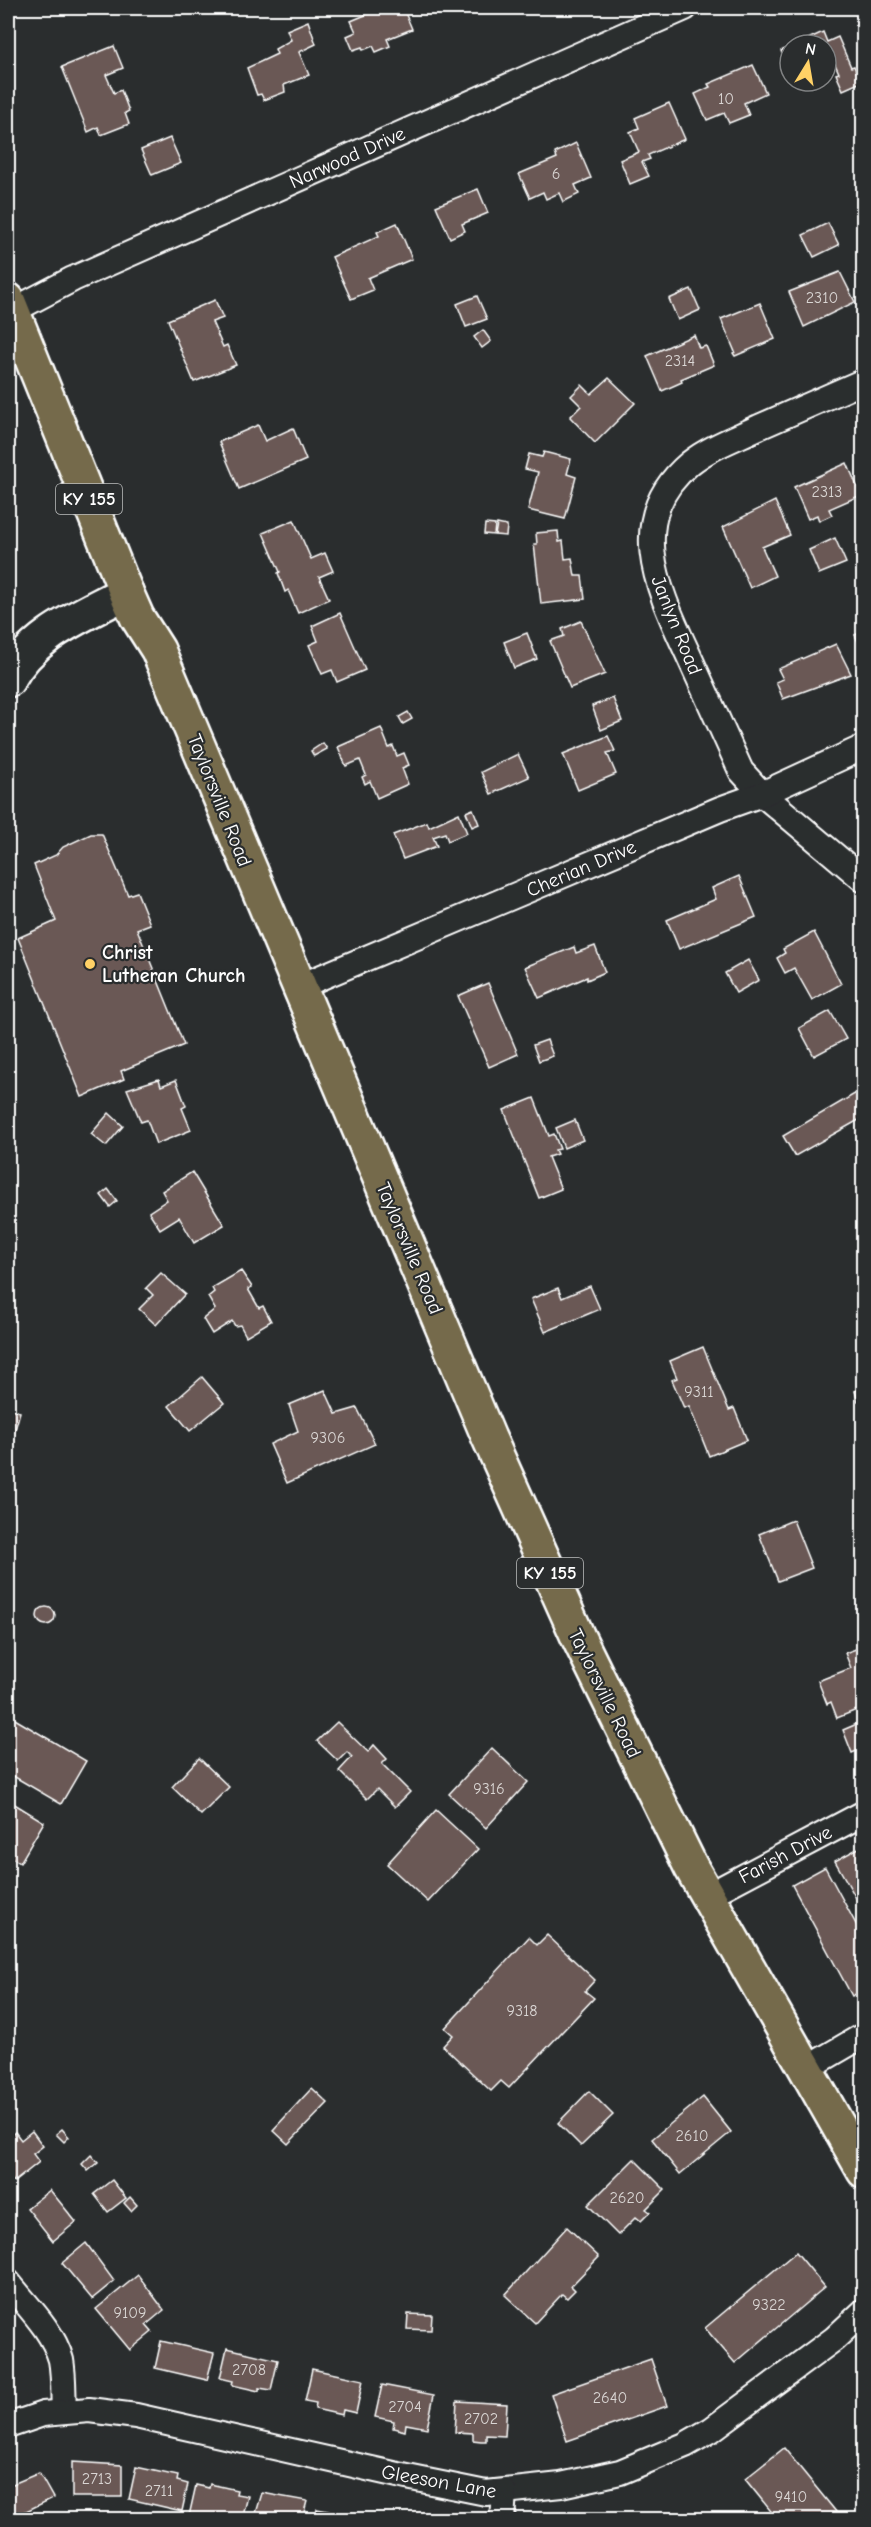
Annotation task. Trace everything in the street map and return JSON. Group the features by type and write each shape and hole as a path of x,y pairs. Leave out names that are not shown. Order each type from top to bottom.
{"main road":[{"name":"Taylorsville Road","path":"10,306 126,592 137,617 158,650 489,1438 576,1632 623,1731 707,1896 804,2070 864,2171"}],"street":[{"name":"Narwood Drive","path":"10,306 685,8"},
{"name":"Janlyn Road","path":"864,381 703,454 675,478 664,493 654,520 651,538 652,561 664,601 741,771 762,794 864,880"},
{"path":"8,680 16,665 31,647 46,635 126,592"},
{"name":"Cherian Drive","path":"298,987 720,809 762,794 864,747"},
{"name":"Farish Drive","path":"707,1896 864,1813"},
{"path":"804,2070 864,2035"},
{"path":"8,2282 56,2345 61,2361 64,2411"},
{"name":"Gleeson Lane","path":"8,2426 43,2414 64,2411 89,2410 136,2416 407,2477 486,2493 504,2492 585,2481 621,2472 679,2448 711,2430 834,2339 864,2312"},
{"path":"502,2520 504,2492"}],"building":[{"path":"382,8 403,8 412,29 387,39 390,46 376,52 373,46 363,50 362,47 353,50 347,36 356,32 351,21"},
{"path":"443,8 458,8 446,14"},
{"path":"458,8 470,8 471,9 460,14"},
{"path":"308,21 316,44 299,52 309,75 284,85 285,92 264,100 261,94 257,95 247,68 277,54 275,49 291,40 287,30"},
{"path":"838,37 851,67 854,66 861,82 843,90 838,79"},
{"path":"114,46 123,68 106,75 114,93 121,90 129,111 125,113 129,124 101,135 98,127 88,132 62,67"},
{"path":"753,65 766,93 744,103 749,115 729,123 724,113 707,120 695,94 710,87 708,84"},
{"path":"669,103 685,139 648,155 650,159 642,162 649,176 630,184 620,160 639,152 630,132 639,128 635,118"},
{"path":"170,138 181,163 152,175 141,150"},
{"path":"576,143 591,178 575,185 579,194 563,202 559,193 546,199 543,192 530,198 519,174 557,158 555,153"},
{"path":"478,189 488,213 462,224 465,231 450,238 436,206"},
{"path":"397,223 412,259 368,278 373,290 351,299 332,257 379,236 377,232"},
{"path":"828,223 839,245 814,257 803,235"},
{"path":"840,272 855,302 804,327 789,292"},
{"path":"691,289 700,310 678,320 669,299"},
{"path":"477,296 487,319 466,327 457,304"},
{"path":"215,300 223,318 212,322 223,347 227,345 236,365 194,382 168,320"},
{"path":"760,303 775,339 735,356 721,319"},
{"path":"483,330 491,341 482,348 474,337"},
{"path":"694,335 699,348 706,346 714,365 681,379 682,382 662,391 647,356"},
{"path":"609,378 635,403 595,443 570,417 581,406 571,396 582,385 591,394"},
{"path":"258,425 265,441 293,428 306,460 239,489 219,442"},
{"path":"544,452 571,459 567,474 576,477 565,519 528,510 538,472 525,469 529,454 542,457"},
{"path":"847,463 861,495 829,509 832,515 819,521 817,515 808,519 794,487"},
{"path":"775,501 790,535 762,547 775,576 750,588 723,527"},
{"path":"294,520 311,559 325,553 333,571 319,577 329,599 298,613 288,590 285,592 278,573 280,572 263,533"},
{"path":"485,524 495,525 494,535 484,534"},
{"path":"497,524 507,526 506,536 495,535"},
{"path":"558,531 559,542 563,541 565,559 572,558 575,576 582,576 585,599 541,604 534,544 537,544 536,533"},
{"path":"835,538 846,563 819,574 809,550"},
{"path":"340,613 365,670 337,682 332,670 322,674 309,645 318,641 312,626"},
{"path":"581,621 605,674 570,688 550,641 564,636 562,629"},
{"path":"864,631 864,655 855,635"},
{"path":"527,633 537,659 514,668 504,642"},
{"path":"836,644 851,674 783,699 776,682 783,679 778,669"},
{"path":"613,698 622,721 601,730 592,706"},
{"path":"408,712 412,719 403,724 399,717"},
{"path":"381,728 389,748 393,746 397,756 404,753 409,765 402,768 408,784 377,798 370,781 365,784 362,777 366,775 360,760 346,766 338,747"},
{"path":"608,736 615,751 607,753 616,774 578,790 563,754"},
{"path":"323,743 327,749 314,756 311,751"},
{"path":"518,754 529,777 491,794 481,772"},
{"path":"473,809 479,824 472,827 466,812"},
{"path":"459,813 467,833 448,841 445,833 433,837 437,846 403,859 393,835 427,822 429,827"},
{"name":"Christ Lutheran Church","path":"91,834 102,834 128,895 137,892 150,924 137,929 184,1045 121,1071 124,1079 82,1097 18,938 56,921 34,865 56,855 63,847"},
{"path":"739,876 756,917 679,949 667,920 716,899 712,888"},
{"path":"814,932 841,984 812,1000 794,968 785,973 777,958 785,953 783,949"},
{"path":"595,946 605,972 587,980 587,977 539,998 525,967 574,947 576,953"},
{"path":"748,960 759,980 736,993 725,973"},
{"path":"488,983 518,1054 489,1067 458,996"},
{"path":"830,1011 846,1039 814,1056 799,1028"},
{"path":"864,1012 864,1029 857,1015"},
{"path":"547,1040 553,1056 539,1061 533,1045"},
{"path":"159,1079 161,1086 176,1080 186,1106 182,1108 191,1130 156,1144 147,1120 141,1122 127,1089"},
{"path":"858,1092 864,1102 864,1117 795,1156 783,1136"},
{"path":"534,1098 549,1136 554,1134 560,1149 555,1150 557,1154 548,1157 561,1189 539,1198 504,1110"},
{"path":"109,1113 123,1126 106,1146 91,1134"},
{"path":"575,1120 583,1140 564,1148 556,1128"},
{"path":"192,1172 224,1225 194,1243 179,1217 160,1229 149,1212 167,1200 162,1191"},
{"path":"108,1189 117,1201 110,1207 101,1195"},
{"path":"241,1271 252,1287 248,1289 259,1308 263,1306 271,1321 246,1336 240,1325 235,1326 232,1321 212,1334 203,1319 215,1309 208,1297 214,1292 212,1288"},
{"path":"161,1273 185,1294 156,1325 139,1309 153,1295 146,1288"},
{"path":"590,1286 600,1309 545,1332 531,1299 558,1288 562,1298"},
{"path":"703,1347 729,1410 734,1408 747,1440 709,1456 689,1406 684,1408 672,1380 677,1378 670,1361"},
{"path":"202,1377 224,1403 190,1431 169,1406"},
{"path":"864,1388 864,1399 858,1401 855,1391"},
{"path":"325,1390 336,1414 357,1408 375,1444 287,1483 270,1444 298,1431 289,1405"},
{"path":"8,1408 20,1412 11,1444 8,1443"},
{"path":"793,1520 812,1568 778,1581 759,1534"},
{"path":"42,1607 50,1607 55,1612 53,1623 42,1625 37,1620 37,1612"},
{"path":"864,1646 864,1707 837,1718 831,1702 827,1704 818,1681 851,1668 845,1653"},
{"path":"8,1715 86,1761 61,1804 8,1773"},
{"path":"864,1721 864,1748 852,1753 843,1730"},
{"path":"337,1722 368,1752 374,1745 387,1759 382,1764 410,1792 395,1807 377,1789 367,1799 339,1771 352,1757 347,1752 338,1761 317,1741"},
{"path":"492,1748 528,1782 486,1828 449,1794"},
{"path":"199,1758 229,1787 201,1815 172,1787"},
{"path":"8,1800 44,1822 20,1863 8,1855"},
{"path":"436,1810 478,1849 428,1902 387,1864"},
{"path":"864,1845 864,1912 835,1861"},
{"path":"825,1867 864,1939 864,1990 852,1996 792,1885"},
{"path":"547,1935 595,1980 585,1991 594,1998 509,2088 501,2081 491,2091 443,2046 453,2035 445,2028 529,1937 537,1945"},
{"path":"312,2088 328,2103 288,2144 273,2130"},
{"path":"589,2091 613,2115 581,2146 558,2123"},
{"path":"703,2097 731,2132 680,2174 652,2139"},
{"path":"62,2129 69,2137 64,2142 56,2134"},
{"path":"32,2131 43,2146 33,2154 39,2162 14,2182 8,2174 8,2139 15,2132 21,2140"},
{"path":"91,2155 98,2163 88,2171 82,2164"},
{"path":"634,2159 665,2190 646,2209 650,2212 641,2221 636,2217 618,2235 588,2205"},
{"path":"112,2180 126,2198 108,2212 94,2194"},
{"path":"50,2190 76,2222 53,2241 27,2208"},
{"path":"130,2197 137,2205 131,2211 124,2203"},
{"path":"567,2227 599,2257 571,2286 575,2290 567,2298 562,2294 535,2323 505,2295"},
{"path":"86,2243 114,2281 92,2299 62,2263"},
{"path":"796,2252 825,2287 735,2363 705,2328"},
{"path":"138,2275 164,2310 146,2325 152,2332 130,2350 96,2309"},
{"path":"408,2314 432,2315 431,2330 407,2329"},
{"path":"161,2341 214,2353 207,2380 155,2368"},
{"path":"227,2348 278,2360 271,2390 259,2388 259,2391 232,2385 233,2381 220,2378"},
{"path":"651,2359 667,2406 567,2441 551,2394"},
{"path":"312,2369 363,2380 356,2413 343,2410 342,2415 315,2409 316,2403 305,2401"},
{"path":"382,2385 434,2395 427,2428 406,2424 405,2431 393,2428 394,2421 375,2417"},
{"path":"457,2401 507,2404 505,2436 486,2435 486,2441 481,2441 473,2440 473,2433 455,2432"},
{"path":"784,2448 837,2513 829,2520 778,2520 745,2479"},
{"path":"72,2462 122,2465 122,2497 72,2497"},
{"path":"136,2467 178,2476 177,2481 188,2484 182,2511 129,2499"},
{"path":"39,2473 53,2498 8,2520 8,2486"},
{"path":"210,2484 237,2490 236,2494 248,2496 242,2520 206,2520 189,2516 196,2485 209,2488"},
{"path":"262,2493 307,2501 302,2520 254,2520"},
{"path":"317,2509 328,2511 365,2520 315,2520"}],"place":[{"name":"Christ Lutheran Church","path":"90,964"}]}
